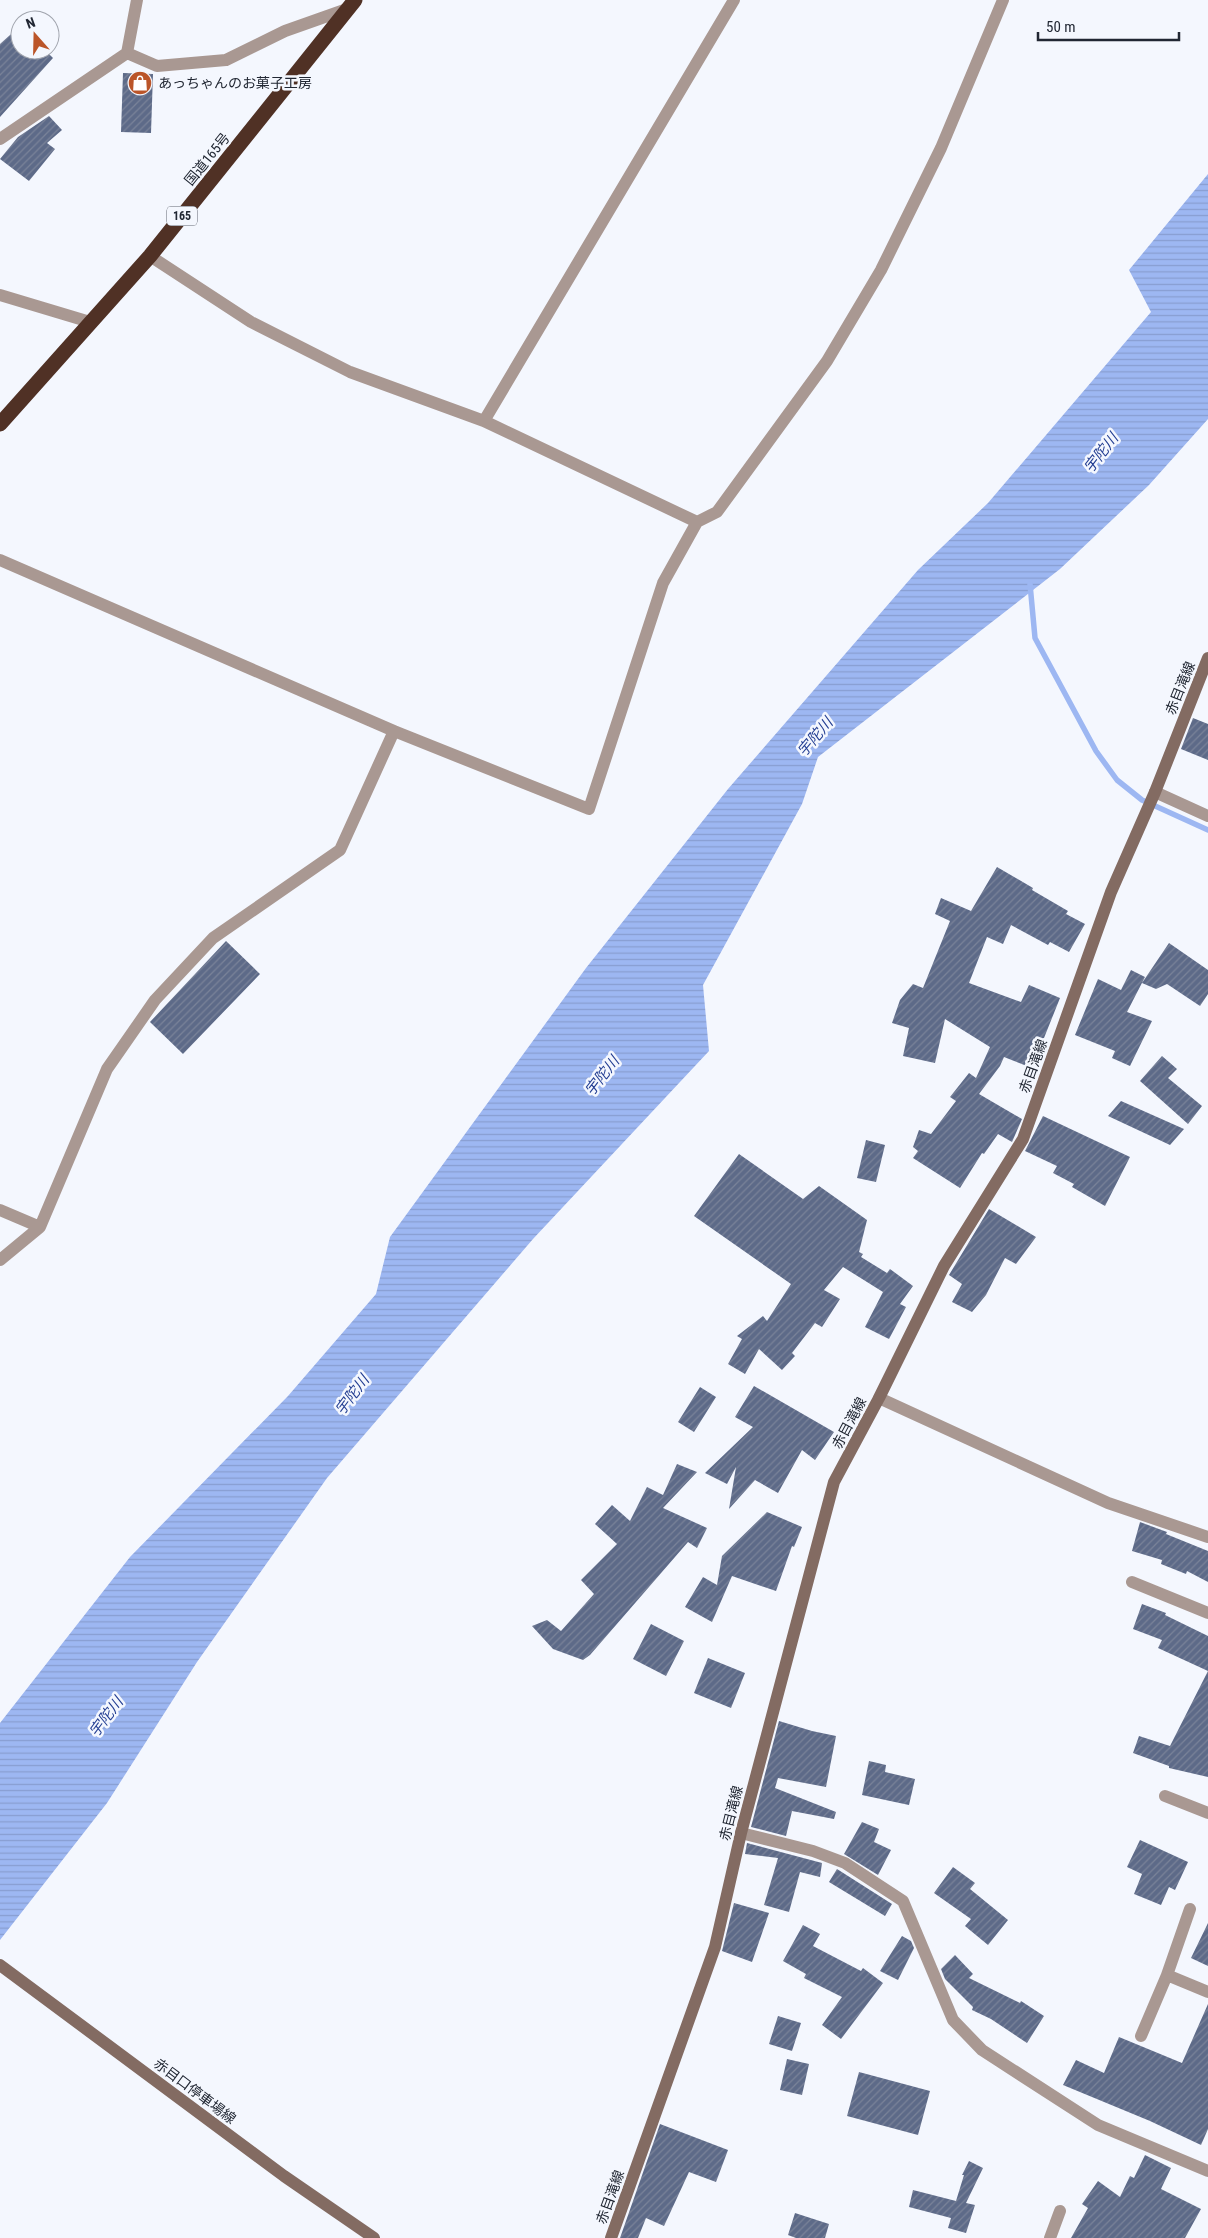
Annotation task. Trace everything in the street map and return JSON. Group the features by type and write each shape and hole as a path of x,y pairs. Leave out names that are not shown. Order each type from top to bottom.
{"highway":[{"name":"国道165号","path":"0,424 150,256 353,4"}],"main road":[{"name":"赤目滝線","path":"611,2238 715,1947 741,1833 834,1482 879,1398 944,1266 1023,1139 1111,892 1155,792 1208,658"},
{"name":"赤目口停車場線","path":"0,1965 284,2176 374,2238"}],"street":[{"path":"0,139 126,53 137,0"},
{"path":"484,421 734,0"},
{"path":"0,560 394,731 589,810 663,583 697,522 716,512 827,361 881,270 941,148 1003,0"},
{"path":"126,53 157,66 226,60 285,31 353,4"},
{"path":"150,256 251,322 350,372 484,421 697,522"},
{"path":"0,295 90,322"},
{"path":"0,1260 40,1227 107,1069 155,1000 213,938 340,850 394,731"},
{"path":"1155,792 1208,816"},
{"path":"0,1210 40,1227"},
{"path":"879,1398 1108,1503 1208,1537"},
{"path":"1132,1582 1208,1614"},
{"path":"1165,1796 1208,1813"},
{"path":"741,1833 813,1851 845,1862 903,1901 953,2020 982,2050 1098,2125 1208,2171"},
{"path":"1141,2036 1167,1975 1190,1909"},
{"path":"1167,1975 1208,1992"},
{"path":"1050,2238 1060,2211"}],"water":[{"name":"宇陀川","path":"1208,174 1208,419 1149,485 1060,569 818,757 802,804 703,985 709,1051 533,1239 327,1478 197,1662 107,1803 0,1940 0,1723 130,1557 288,1396 376,1294 390,1237 586,968 728,789 918,570 988,503 1151,312 1129,270"}],"building":[{"path":"10,35 10,60 51,60 0,117 0,44"},
{"path":"123,73 153,74 151,133 121,132"},
{"path":"49,116 62,130 47,143 55,149 29,181 0,159 18,137"},
{"path":"1193,718 1208,724 1208,760 1181,749"},
{"path":"997,867 1033,888 1032,890 1068,911 1066,914 1085,924 1069,952 1050,942 1048,945 1011,925 1003,944 987,937 969,983 1021,1002 1029,985 1060,998 1032,1068 1004,1057 1000,1066 979,1094 1022,1119 1012,1142 998,1134 984,1154 982,1153 960,1188 913,1158 918,1151 913,1147 919,1130 931,1134 956,1101 950,1097 969,1073 976,1078 990,1047 945,1019 935,1063 903,1056 909,1028 892,1023 900,1000 913,984 923,988 950,921 935,914 941,898 971,911"},
{"path":"226,941 260,974 183,1054 150,1022"},
{"path":"1169,943 1208,970 1208,994 1200,1006 1167,984 1156,989 1142,983"},
{"path":"1131,970 1145,977 1127,1012 1152,1021 1130,1066 1112,1058 1115,1051 1075,1035 1098,979 1121,990"},
{"path":"1162,1056 1177,1069 1168,1078 1202,1106 1188,1124 1140,1081"},
{"path":"1121,1101 1184,1129 1170,1145 1108,1116"},
{"path":"1043,1116 1130,1157 1105,1206 1072,1187 1074,1184 1053,1173 1057,1166 1025,1151"},
{"path":"866,1140 885,1145 876,1182 857,1178"},
{"path":"739,1154 803,1199 819,1186 867,1220 859,1252 863,1254 861,1257 887,1273 890,1269 913,1286 900,1304 906,1307 889,1339 865,1327 883,1292 843,1267 824,1290 840,1299 822,1327 815,1323 792,1353 795,1356 782,1370 759,1349 745,1374 728,1364 742,1339 737,1336 763,1316 767,1321 791,1284 694,1216"},
{"path":"989,1209 1036,1237 1016,1264 1005,1258 986,1295 972,1312 952,1302 962,1284 949,1275"},
{"path":"754,1386 834,1432 815,1460 802,1450 778,1493 755,1480 729,1509 736,1467 727,1484 705,1473 753,1427 735,1417"},
{"path":"700,1387 716,1397 694,1432 678,1422"},
{"path":"677,1464 697,1472 663,1508 707,1528 697,1548 688,1542 590,1655 583,1660 553,1649 532,1626 547,1620 561,1631 594,1594 581,1580 617,1544 595,1524 612,1505 630,1521 647,1487 663,1495"},
{"path":"767,1512 802,1527 794,1547 792,1546 776,1591 732,1576 712,1622 685,1607 703,1577 717,1585 722,1556"},
{"path":"1140,1522 1208,1551 1208,1582 1187,1571 1186,1574 1161,1564 1162,1560 1132,1551"},
{"path":"1142,1604 1166,1613 1165,1615 1208,1636 1208,1671 1158,1648 1162,1640 1133,1629"},
{"path":"651,1624 684,1641 666,1676 633,1659"},
{"path":"708,1658 745,1673 731,1708 694,1693"},
{"path":"1208,1671 1208,1777 1169,1768 1169,1766 1133,1753 1139,1736 1170,1746"},
{"path":"779,1721 836,1736 826,1787 778,1778 775,1788 836,1812 834,1819 792,1811 786,1836 751,1827"},
{"path":"869,1761 886,1765 885,1772 915,1779 909,1805 862,1795"},
{"path":"862,1822 879,1829 874,1842 891,1850 878,1875 844,1854"},
{"path":"1140,1840 1188,1862 1175,1890 1169,1887 1161,1905 1134,1894 1142,1874 1127,1867"},
{"path":"747,1843 822,1863 820,1877 800,1872 789,1912 764,1905 778,1858 745,1854"},
{"path":"953,1867 975,1883 970,1889 1008,1920 988,1945 965,1926 971,1919 934,1893"},
{"path":"837,1869 892,1904 885,1916 829,1882"},
{"path":"734,1903 769,1913 752,1962 722,1951"},
{"path":"1208,1923 1208,1966 1191,1958"},
{"path":"803,1925 820,1934 813,1946 861,1971 863,1968 883,1983 841,2039 822,2025 842,1997 804,1978 806,1974 783,1961"},
{"path":"902,1936 911,1941 914,1948 898,1980 880,1971"},
{"path":"955,1955 973,1974 969,1978 1020,2003 1021,2001 1044,2016 1027,2043 991,2019 972,2010 973,2007 945,1979 941,1969"},
{"path":"1208,2004 1208,2129 1201,2145 1150,2121 1063,2085 1076,2060 1104,2073 1119,2037 1182,2063"},
{"path":"778,2016 801,2023 792,2051 769,2044"},
{"path":"787,2059 809,2064 802,2095 780,2090"},
{"path":"859,2072 930,2091 918,2135 847,2116"},
{"path":"660,2124 728,2150 716,2182 689,2172 664,2226 646,2218 638,2238 620,2238"},
{"path":"1145,2155 1171,2168 1161,2189 1201,2209 1185,2238 1071,2238 1088,2208 1082,2204 1098,2181 1120,2197 1130,2176 1134,2178"},
{"path":"969,2161 983,2168 966,2203 975,2205 966,2233 948,2228 951,2218 909,2207 913,2190 956,2201 964,2175 962,2175"},
{"path":"795,2213 829,2224 825,2238 796,2238 788,2235"}],"waterway":[{"path":"1030,584 1035,638 1096,751 1117,780 1142,800 1208,830"}],"place":[{"name":"あっちゃんのお菓子工房","path":"140,83"}]}
